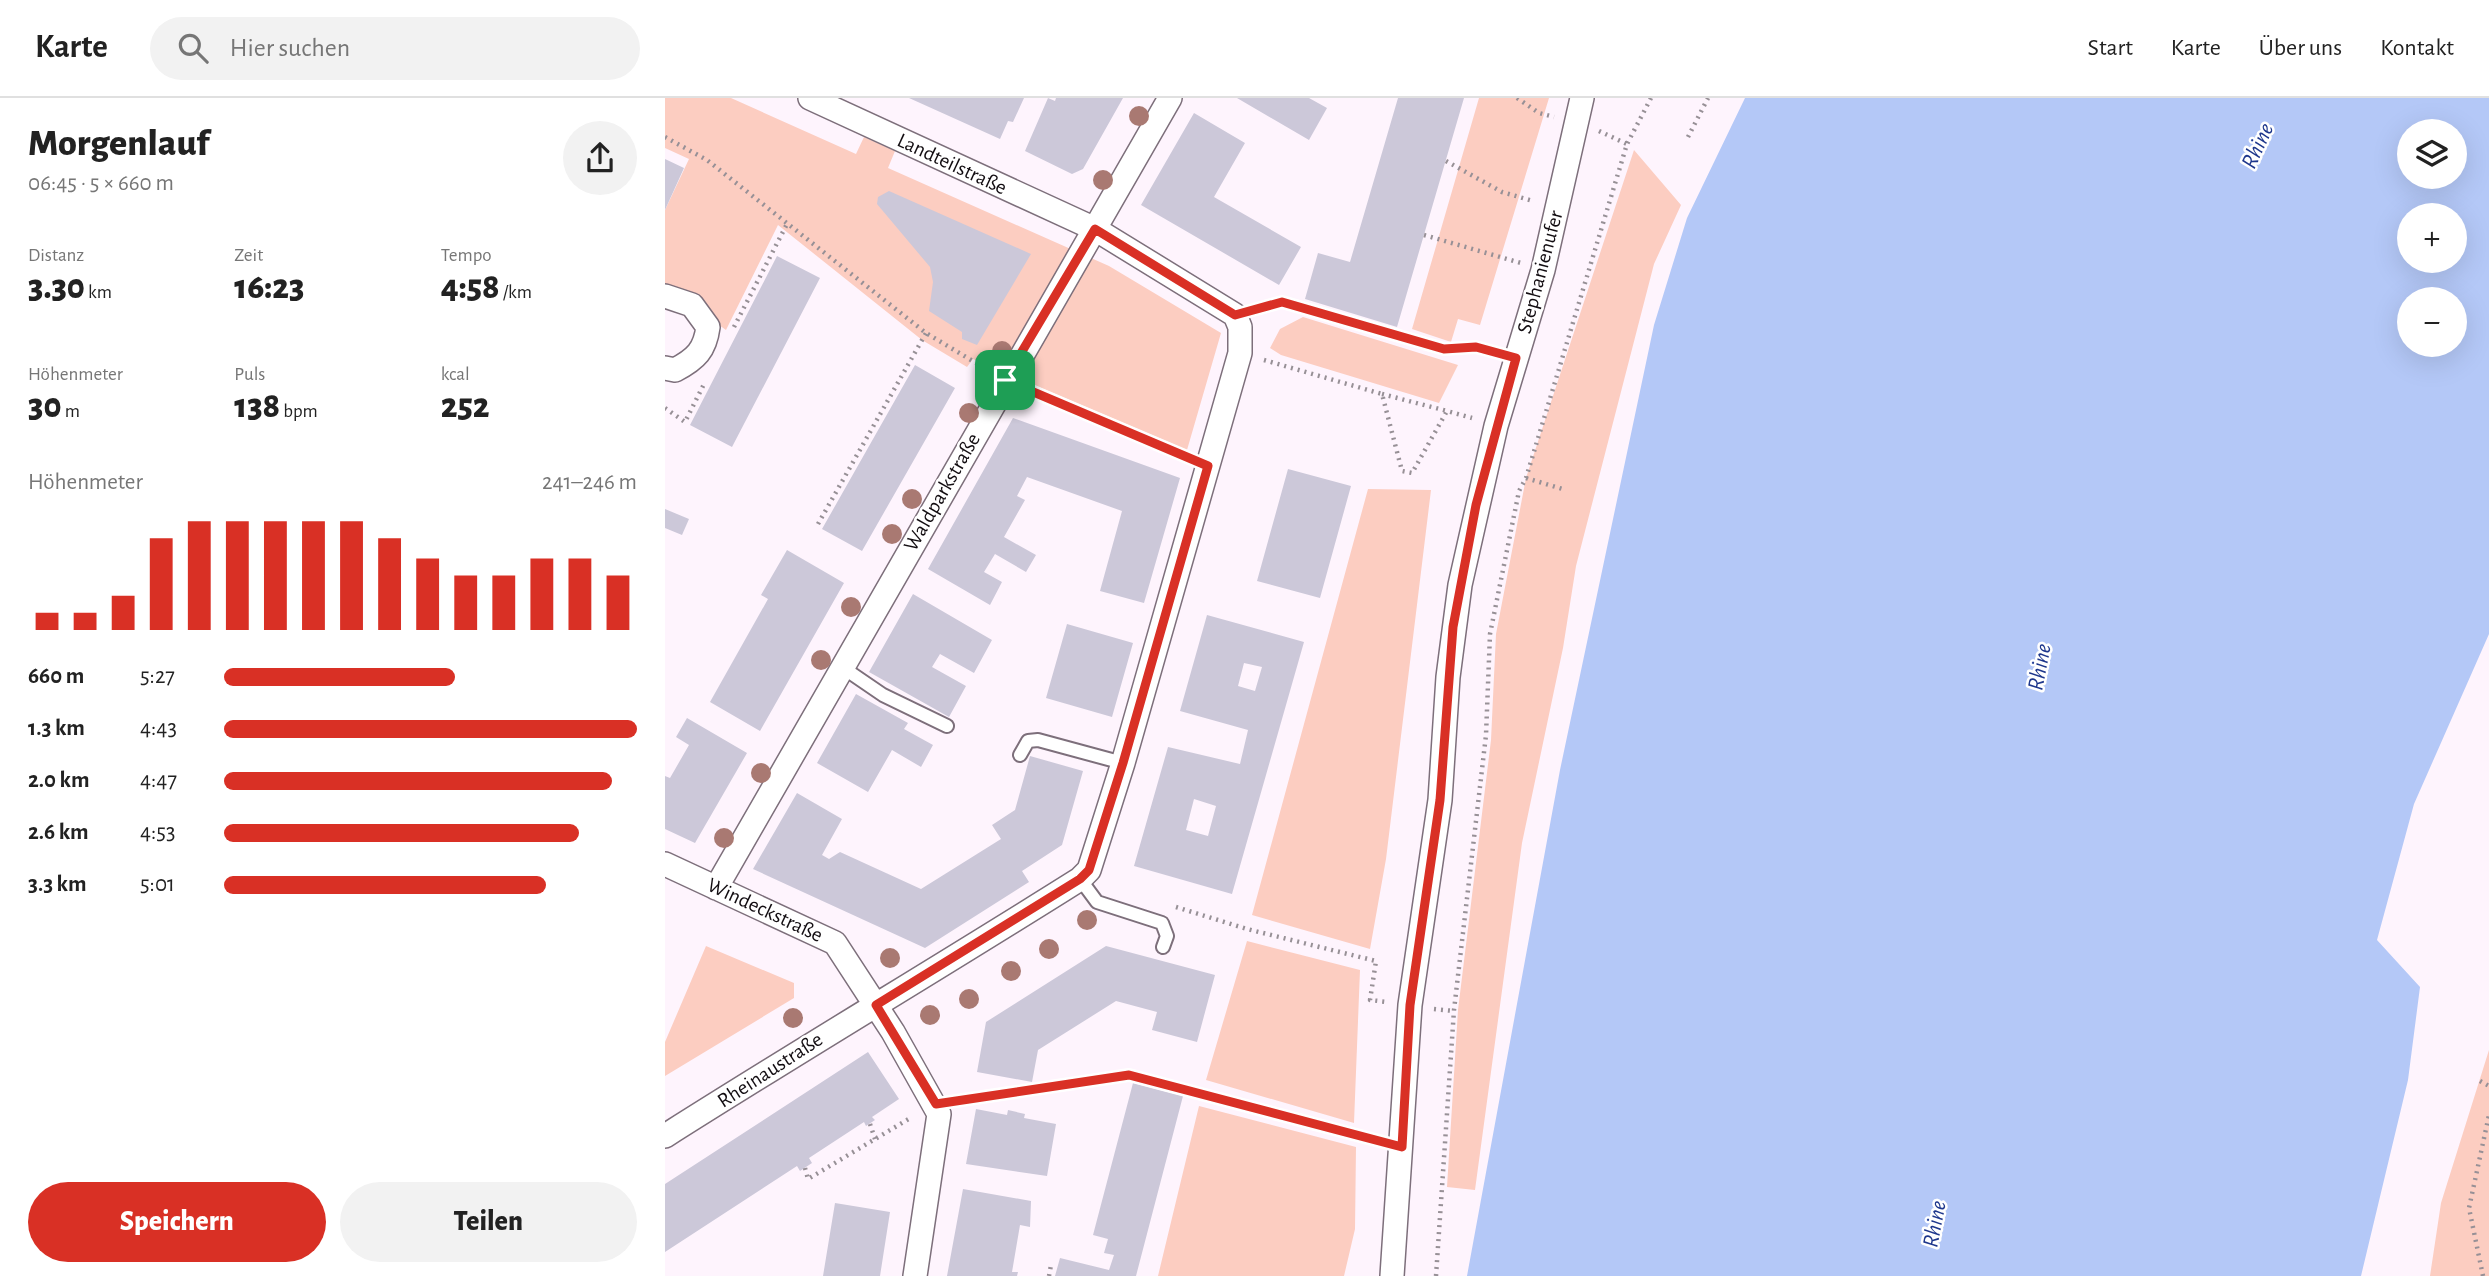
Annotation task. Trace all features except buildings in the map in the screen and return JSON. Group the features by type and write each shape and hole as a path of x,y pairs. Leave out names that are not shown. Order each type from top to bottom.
{"street":[{"name":"Landteilstraße","path":"810,98 1095,229 1235,315"},
{"name":"Waldparkstraße","path":"716,888 1005,380 1170,98"},
{"name":"Stephanienufer","path":"1392,1276 1410,1005 1440,800 1453,627 1466,547 1496,426 1543,270 1582,98"},
{"path":"665,296 692,305 708,327 705,347 690,362 675,370 665,368"},
{"path":"1080,879 1093,860 1123,763 1240,353 1240,327 1235,315"},
{"name":"Windeckstraße","path":"665,864 835,943 936,1104"},
{"name":"Rheinaustraße","path":"665,1136 1080,879"},
{"path":"915,1276 939,1126 936,1104"}],"lane":[{"path":"842,667 883,695 947,726"},
{"path":"1020,755 1028,741 1038,740 1123,763"},
{"path":"1080,879 1097,902 1162,923 1167,936 1163,947"}],"path":[{"path":"1517,98 1539,113 1558,118"},
{"path":"1436,1276 1454,1012 1486,735 1490,634 1520,491 1527,478 1627,144 1651,98"},
{"path":"1688,137 1709,98"},
{"path":"1595,129 1627,144"},
{"path":"665,136 707,160 926,333 1005,380 1208,466"},
{"path":"1446,160 1502,192 1557,207"},
{"path":"1424,235 1543,270"},
{"path":"1235,315 1282,302 1444,349 1476,347 1516,358"},
{"path":"818,524 926,333"},
{"path":"1240,353 1496,426"},
{"path":"1383,394 1402,471 1412,473 1447,411"},
{"path":"1527,478 1566,490"},
{"path":"1167,904 1247,929 1376,961 1370,1000 1454,1012"},
{"path":"805,1168 808,1179 936,1104 1129,1075 1402,1147"},
{"path":"2480,1081 2489,1087"},
{"path":"2483,1276 2469,1209 2489,1115"},
{"path":"870,1124 875,1139"},
{"path":"1049,1276 1051,1265"}],"shaded area":[{"path":"665,98 731,98 856,154 864,137 895,151 888,168 1109,266 1221,333 1187,450 973,359 967,367 922,340 778,225 726,330 665,287 665,210 689,159 665,148"},
{"path":"1479,98 1549,98 1480,325 1458,319 1451,342 1412,329"},
{"path":"1634,150 1681,205 1654,264 1576,566 1563,648 1522,843 1475,1190 1447,1187 1458,1010 1491,740 1496,634 1526,478"},
{"path":"1303,317 1458,365 1439,403 1281,355 1270,348 1280,329"},
{"path":"1368,489 1431,490 1386,859 1370,949 1252,915"},
{"path":"1247,941 1360,970 1354,1123 1206,1080"},
{"path":"706,946 794,983 794,998 665,1076 665,1042"},
{"path":"2489,1050 2489,1276 2430,1276 2441,1203"},
{"path":"1199,1106 1356,1147 1355,1229 1344,1276 1158,1276"}],"water":[{"name":"Rhine","path":"1745,98 2489,98 2489,634 2414,804 2377,940 2420,987 2408,1080 2361,1276 1467,1276 1560,770 1654,325 1687,218"}],"route":[{"path":"1095,229 1235,315 1282,302 1444,349 1476,347 1516,358 1466,547 1453,627 1440,800 1410,1005 1402,1147 1129,1075 936,1104 876,1005 1003,928 1080,879 1089,870 1123,763 1208,466 1005,380 1095,229"}]}
